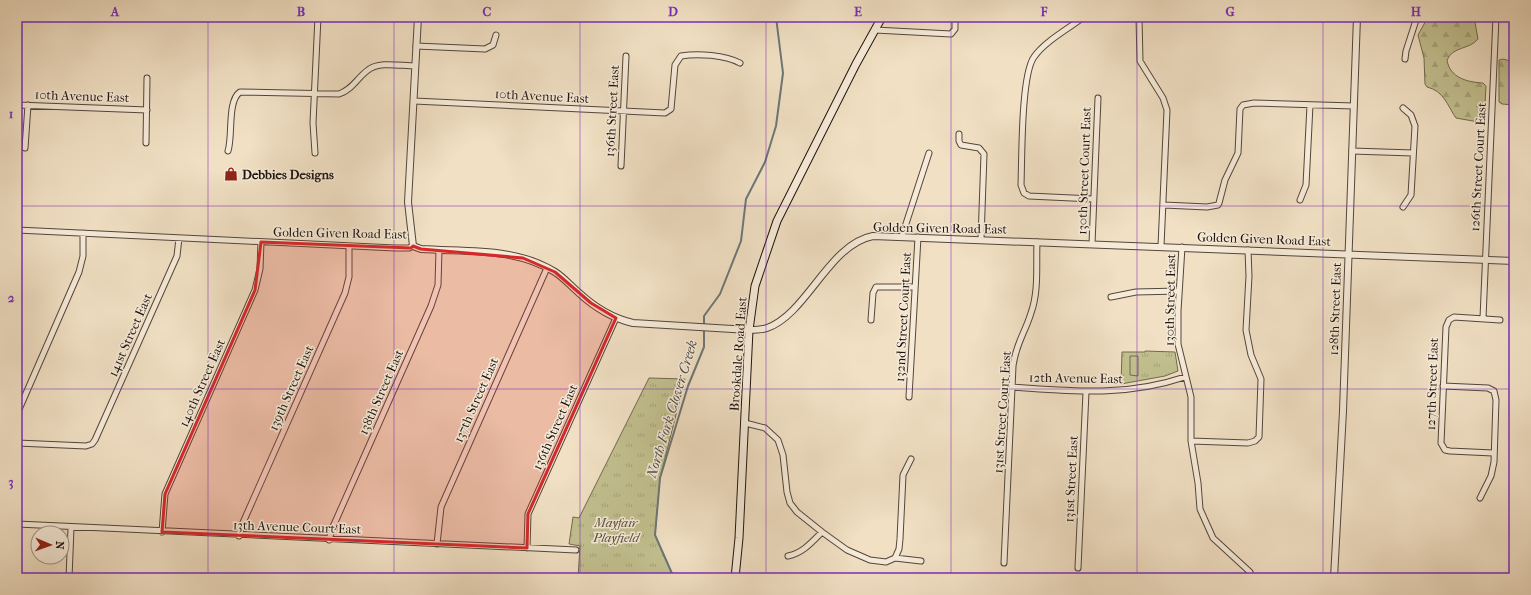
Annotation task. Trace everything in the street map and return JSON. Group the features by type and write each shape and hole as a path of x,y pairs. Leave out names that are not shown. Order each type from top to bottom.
{"main road":[{"name":"Brookdale Road East","path":"735,578 739,538 749,330 755,286 777,221 882,17"}],"street":[{"path":"315,153 313,123 318,17"},
{"path":"413,246 408,202 418,17"},
{"path":"875,30 951,34 956,29 955,17"},
{"path":"1084,17 1038,52 1032,60 1026,78 1022,190 1026,195 1033,196 1093,199"},
{"name":"130th Street East","path":"1140,17 1140,61 1163,98 1167,110 1161,246"},
{"name":"128th Street East","path":"1334,578 1343,411 1358,17"},
{"path":"1405,59 1406,51 1417,17"},
{"name":"126th Street Court East","path":"1483,318 1496,17"},
{"path":"416,46 485,49 493,45 496,35"},
{"name":"136th Street East","path":"621,166 626,56"},
{"name":"10th Avenue East","path":"414,101 623,112 669,112 676,61 681,56 730,58 740,63"},
{"path":"228,151 231,140 232,108 235,98 244,91 331,95 345,92 353,86 367,70 376,66 415,66"},
{"path":"146,144 147,78"},
{"name":"130th Street Court East","path":"1092,244 1098,98"},
{"path":"1164,205 1207,207 1219,203 1225,180 1236,159 1241,106 1254,103 1354,106"},
{"name":"10th Avenue East","path":"17,105 147,110"},
{"path":"25,148 28,105"},
{"path":"1300,200 1306,185 1310,105"},
{"path":"1403,108 1411,115 1415,126 1411,195 1403,207"},
{"path":"960,134 959,141 961,144 979,148 984,154 981,239"},
{"path":"1352,151 1413,153"},
{"name":"132nd Street Court East","path":"902,236 929,153"},
{"name":"Golden Given Road East","path":"17,230 395,248 409,248 413,246 421,249 508,254 523,258 555,272 591,303 616,318 640,324 749,330 768,328 782,320 852,244 873,236 1161,246 1514,261"},
{"path":"17,414 79,272 83,256 83,234"},
{"name":"132nd Street Court East","path":"910,397 918,237"},
{"name":"141st Street East","path":"17,443 86,446 92,444 96,440 177,256 178,238"},
{"name":"140th Street East","path":"162,532 165,494 255,290 260,269 261,242"},
{"name":"131st Street Court East","path":"1004,563 1012,387 1016,350 1031,314 1034,302 1037,242"},
{"name":"139th Street East","path":"239,536 241,526 345,293 349,277 349,246"},
{"name":"130th Street East","path":"1182,247 1178,344 1191,397 1191,441 1198,483 1200,509 1208,529 1217,541 1250,572"},
{"name":"138th Street East","path":"329,540 332,530 431,306 438,285 439,250"},
{"path":"1191,441 1248,443 1258,439 1261,379 1251,355 1246,330 1249,276 1248,250"},
{"name":"137th Street East","path":"438,544 441,507 547,268"},
{"path":"871,320 873,293 876,287 915,287"},
{"path":"1111,297 1136,292 1179,291"},
{"name":"127th Street East","path":"1483,318 1454,317 1450,320 1446,327 1441,443 1444,448 1450,451 1493,452"},
{"name":"136th Street East","path":"526,548 528,514 616,318"},
{"path":"1483,318 1500,320"},
{"name":"12th Avenue East","path":"1012,387 1086,392 1128,390 1157,385 1185,376"},
{"path":"1443,386 1488,388 1494,391 1496,400 1493,452 1494,462 1490,476 1480,498"},
{"name":"131st Street East","path":"1078,568 1086,392"},
{"path":"745,423 765,428 778,440 783,455 786,492 790,503 797,512 822,532 858,556 886,562 895,558 921,561"},
{"path":"895,558 899,549 900,539 903,475 911,459"},
{"name":"13th Avenue Court East","path":"17,524 239,536 576,550"},
{"path":"69,578 71,528"},
{"path":"788,556 797,554 803,550 822,532"}],"highlighted area":[{"path":"261,242 411,248 413,246 421,249 523,258 555,272 591,303 616,318 528,514 527,548 162,532 165,494 255,290"}],"green space":[{"path":"1428,17 1474,17 1478,39 1470,45 1453,52 1447,60 1455,75 1471,82 1483,83 1486,86 1484,123 1456,118 1441,95 1433,89 1427,87 1425,84 1424,58 1418,35"},
{"path":"1503,59 1514,62 1514,105 1502,104 1499,102 1499,60"},
{"path":"1122,352 1175,352 1178,371 1165,376 1121,384"},
{"path":"1130,356 1138,356 1138,376 1130,375"},
{"name":"Mayfair Playfield","path":"649,378 685,379 660,478 655,535 674,578 578,578 580,546 569,544 573,517 579,518"}],"waterway":[{"name":"North Fork Clover Creek","path":"674,578 655,535 660,478 688,386 704,347 704,316 720,294 741,241 746,199 765,162 776,126 783,73 776,17"}],"place":[{"name":"Debbies Designs","path":"231,174"}]}
